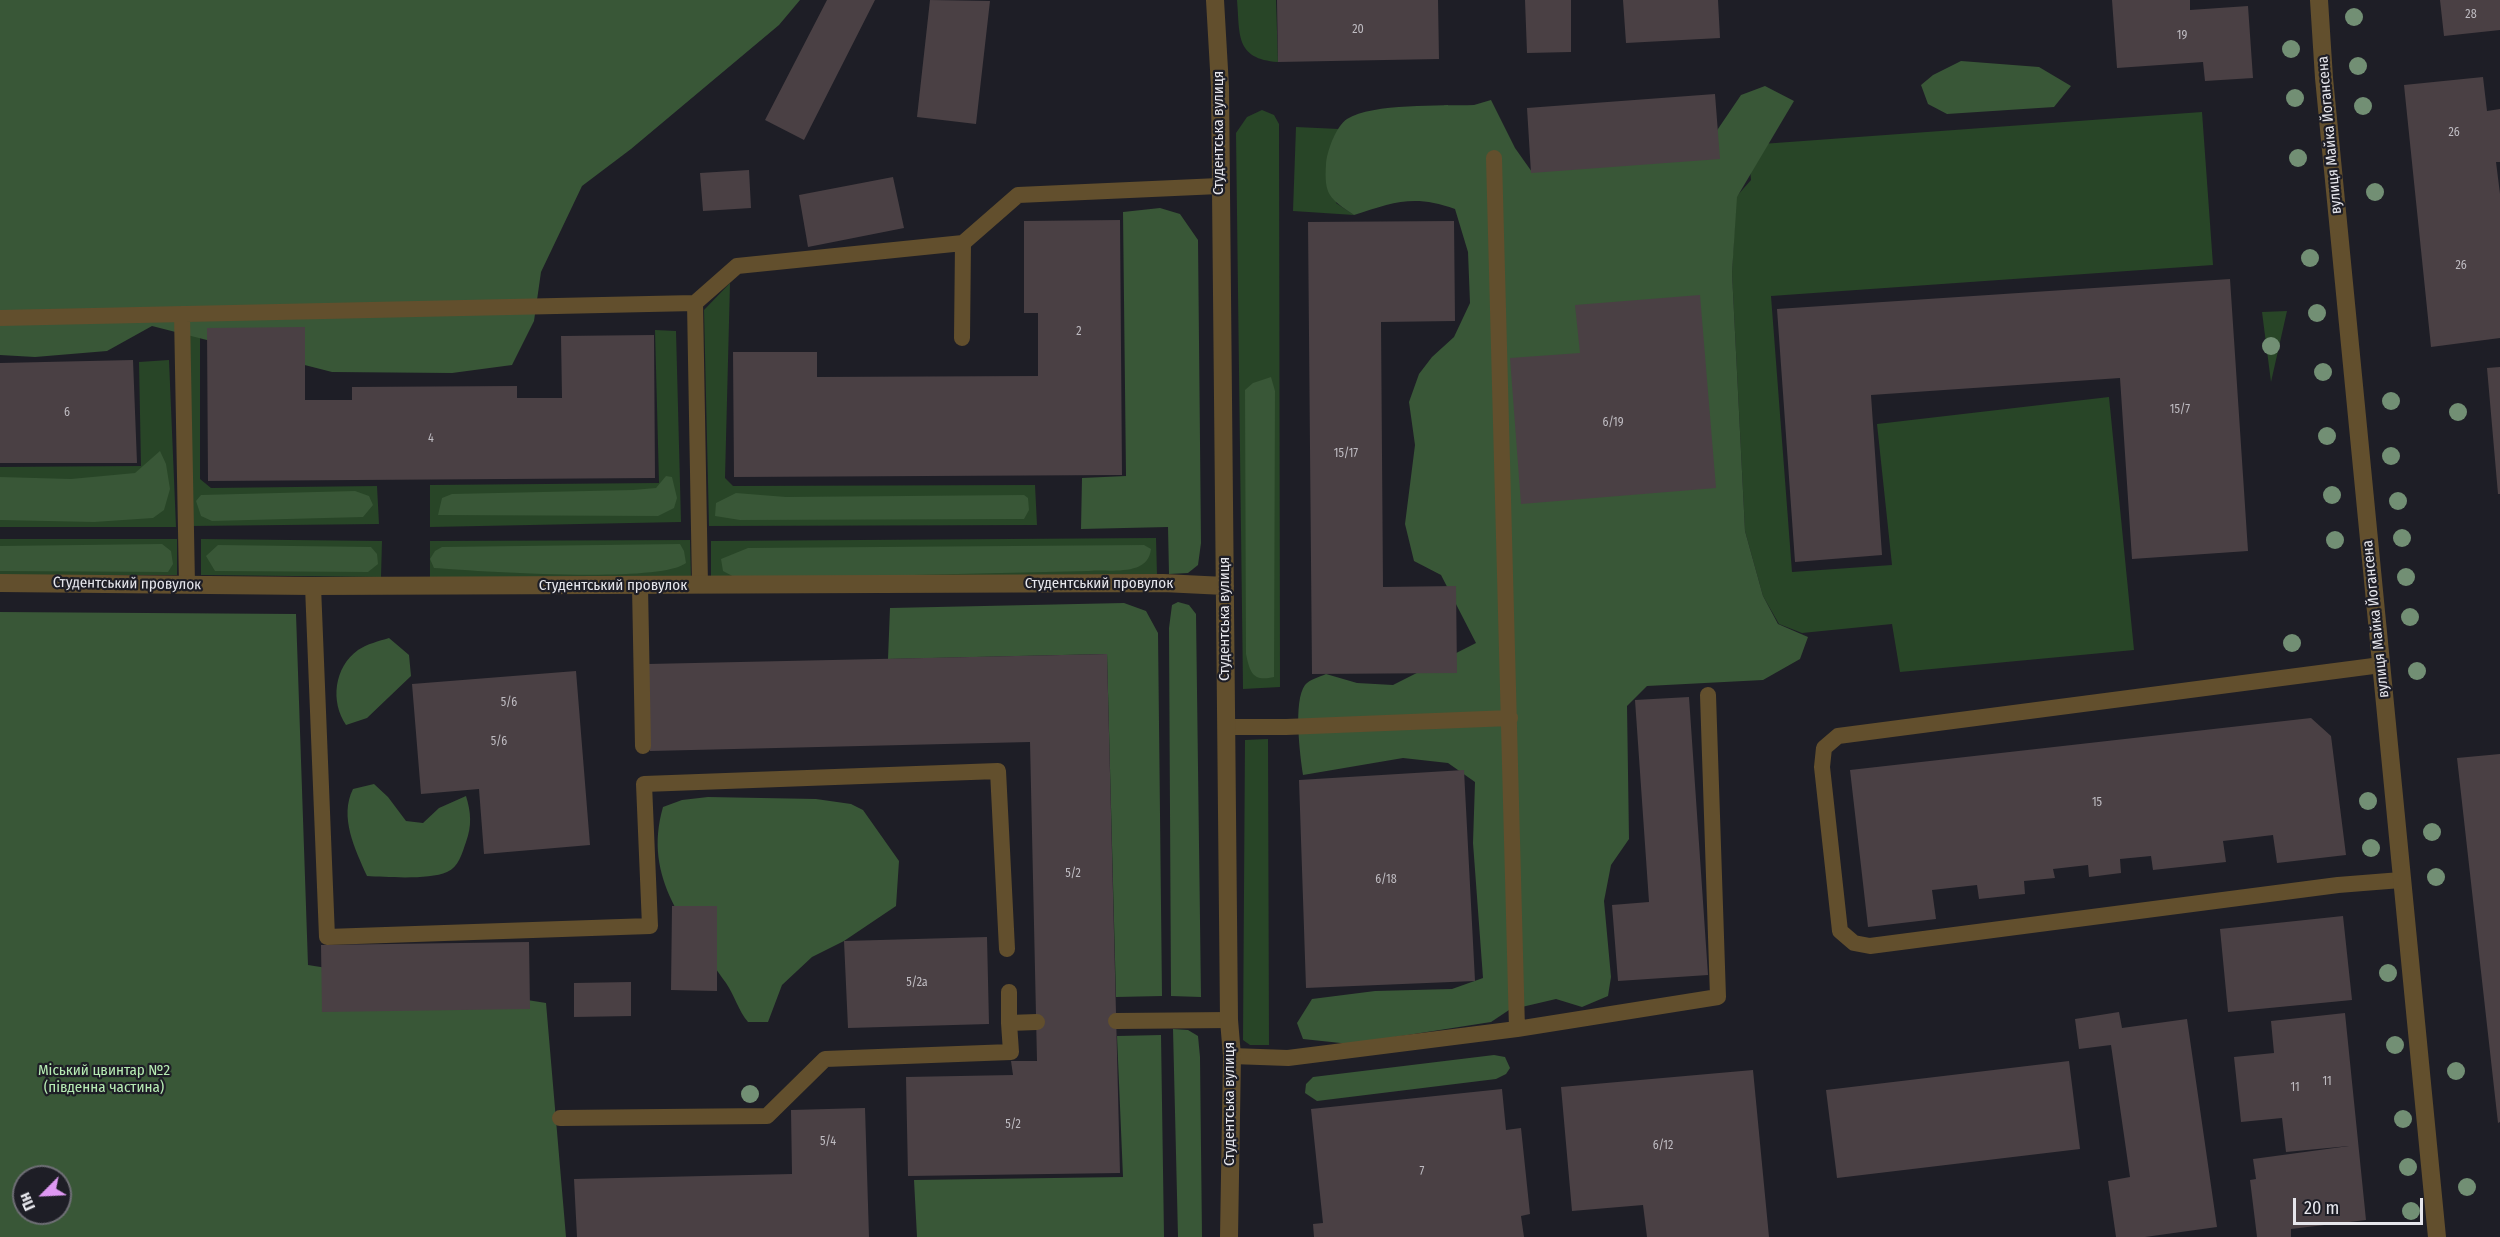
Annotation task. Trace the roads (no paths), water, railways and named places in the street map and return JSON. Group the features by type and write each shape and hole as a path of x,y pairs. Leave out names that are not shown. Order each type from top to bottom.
{"street":[{"name":"Студентська вулиця","path":"1215,0 1220,87 1219,186 1229,1020 1232,1056 1229,1237"},
{"name":"вулиця Майка Йогансена","path":"2319,0 2324,78 2437,1237"},
{"name":"Студентський провулок","path":"0,583 640,586 1163,583 1225,586"}],"lane":[{"path":"1494,158 1517,1029"},
{"path":"0,318 695,303 737,266 963,243 1018,195 1219,186"},
{"path":"962,338 963,243"},
{"path":"695,303 700,585"},
{"path":"182,314 187,585"},
{"path":"313,586 327,937 650,926 644,784 998,771 1005,861 1007,950"},
{"path":"640,586 643,746"},
{"path":"2381,665 1838,736 1824,748 1821,767 1840,931 1854,944 1882,944 2338,885 2401,880"},
{"path":"1232,1056 1288,1058 1517,1029 1718,997 1708,695"},
{"path":"1226,727 1286,727 1510,718"},
{"path":"560,1118 766,1116 825,1059 1011,1052 1009,992"},
{"path":"1116,1021 1229,1020"},
{"path":"1009,1023 1037,1022"}],"park label":[{"name":"Міський цвинтар №2 (південна частина)","path":"104,1080"}]}
